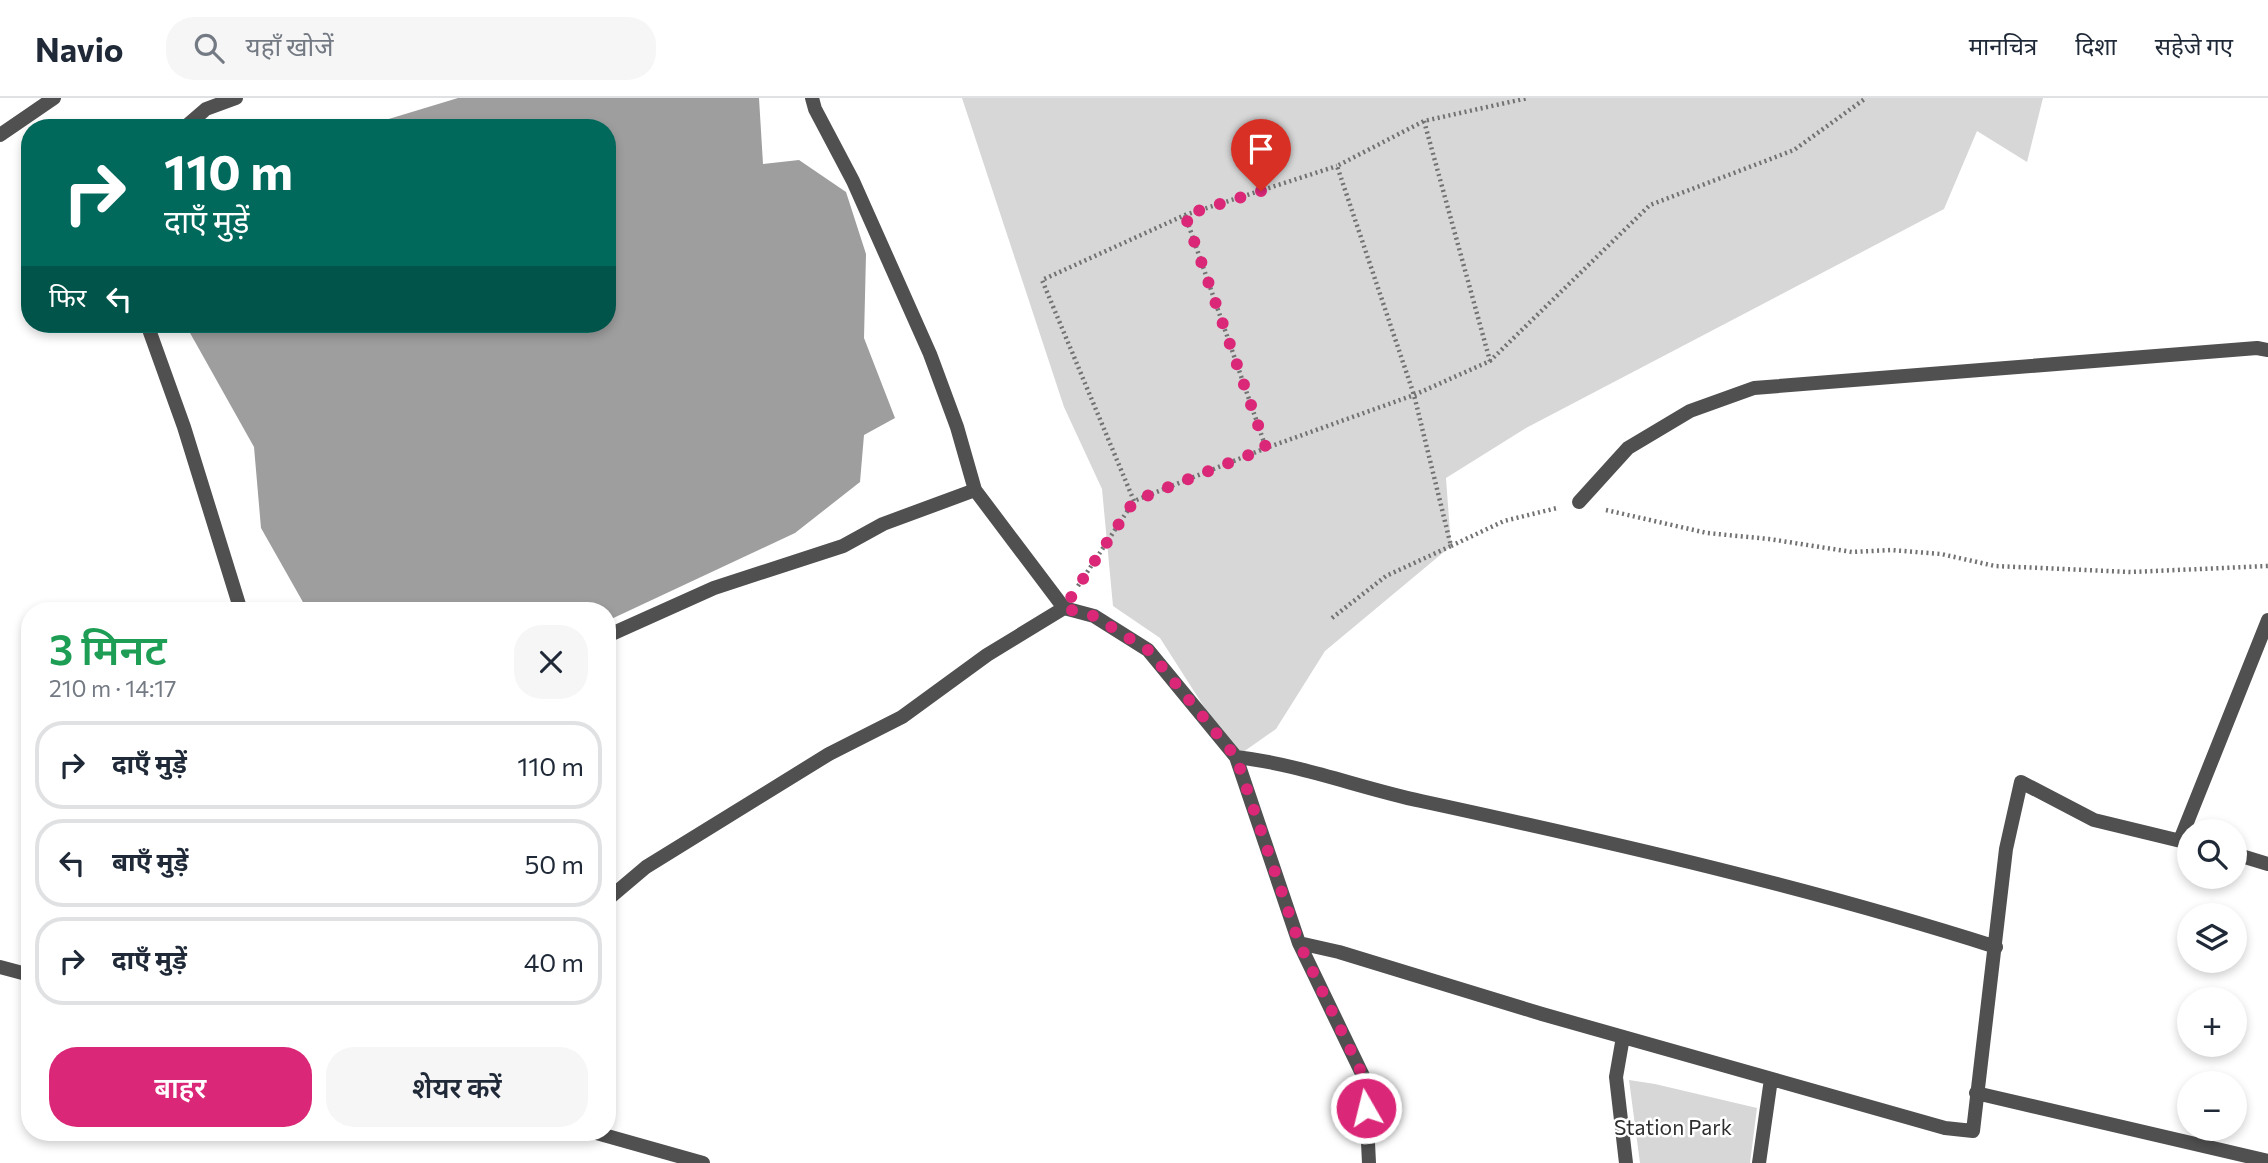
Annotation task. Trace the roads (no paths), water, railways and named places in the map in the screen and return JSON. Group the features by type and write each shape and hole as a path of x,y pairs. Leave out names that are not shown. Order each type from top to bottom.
{"street":[{"path":"32,119 54,98"},
{"path":"194,119 206,109 236,98"},
{"path":"812,98 815,109 853,181 930,354 957,427 975,490 1064,608 1094,616 1148,650 1236,757 1299,943 1365,1080 1369,1163"},
{"path":"0,135 21,127"},
{"path":"150,333 184,427 238,602"},
{"path":"1579,502 1628,448 1690,411 1754,388 2257,348 2268,350"},
{"path":"616,632 714,588 843,547 883,524 975,490"},
{"path":"616,892 646,867 829,754 902,717 988,655 1064,608"},
{"path":"2193,819 2268,620"},
{"path":"1236,757 1265,760 1407,798 1731,872 1927,925 1996,947"},
{"path":"1299,943 1339,952 1623,1037 1945,1128 1973,1131 2006,849 2021,782 2094,820 2177,839"},
{"path":"2247,857 2268,863"},
{"path":"0,967 21,973"},
{"path":"1623,1037 1616,1077 1626,1163"},
{"path":"1759,1163 1771,1079"},
{"path":"1976,1093 2268,1161"},
{"path":"616,1138 703,1163"}],"park label":[{"name":"Station Park","path":"1673,1126"}]}
